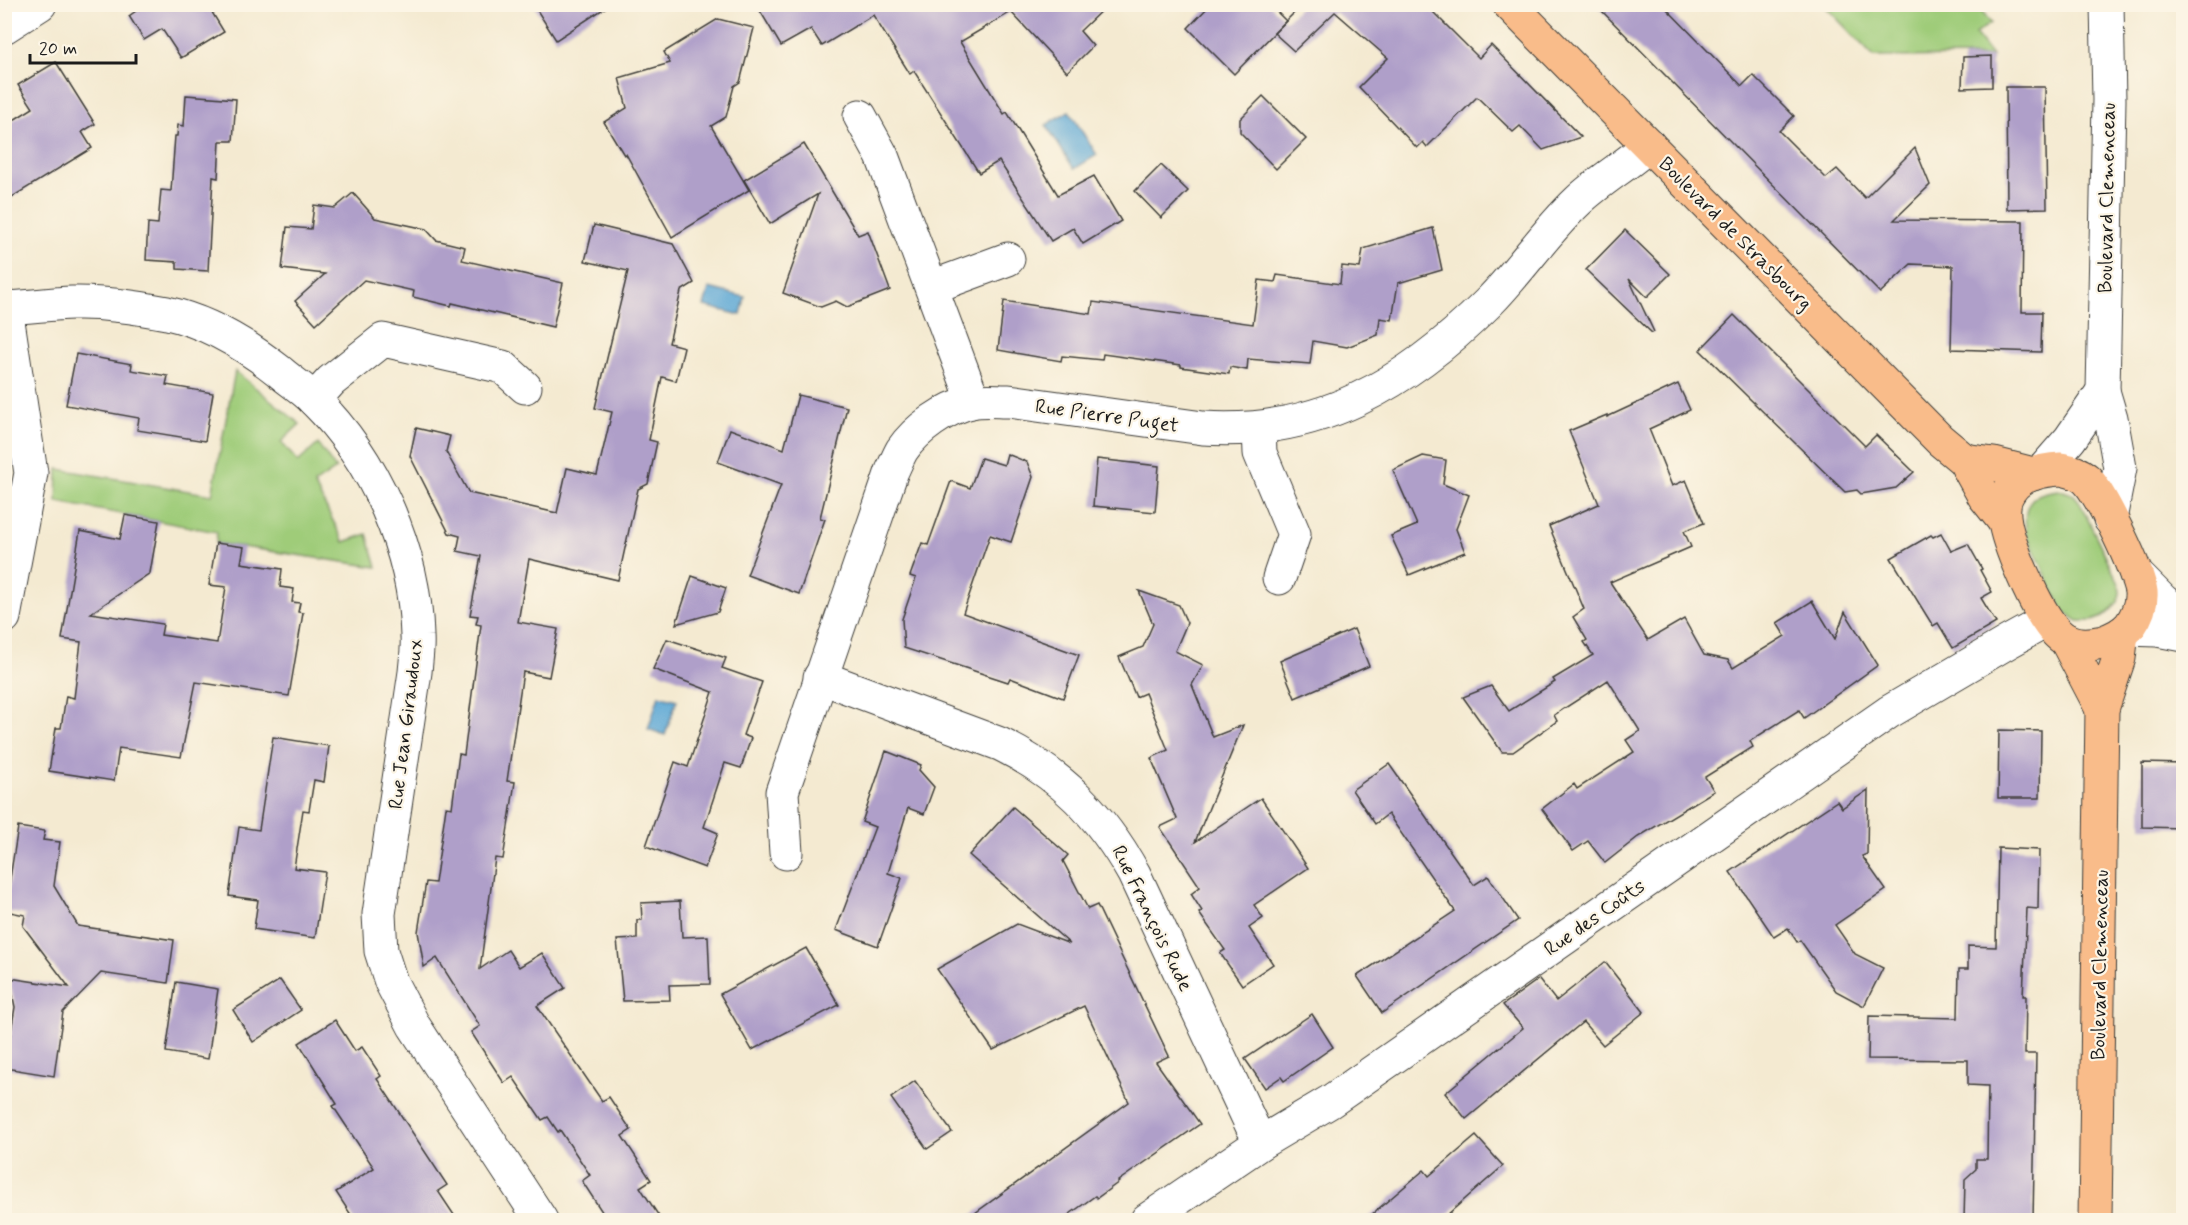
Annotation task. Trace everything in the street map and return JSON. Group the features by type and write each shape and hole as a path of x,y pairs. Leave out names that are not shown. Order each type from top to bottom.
{"main road":[{"name":"Boulevard de Strasbourg","path":"1509,4 1932,432 1964,460 1984,496 2004,521"},
{"path":"1964,460 2038,472 2061,469 2073,471 2086,479 2097,493 2136,574 2141,592 2140,607 2135,618 2125,631 2107,640 2091,645 2079,644 2056,631 2037,606 2009,538 2004,521 2004,506 2009,492 2019,481 2038,472"},
{"name":"Boulevard Clemenceau","path":"2056,631 2102,709"},
{"name":"Boulevard Clemenceau","path":"2095,1221 2102,709 2119,658 2125,631"}],"street":[{"path":"4,27 40,4"},
{"name":"Boulevard Clemenceau","path":"2107,4 2109,100 2103,391 2111,418 2120,468 2109,519"},
{"path":"860,116 882,156 968,386 971,402"},
{"name":"Rue Pierre Puget","path":"786,853 782,792 820,676 892,471 903,450 915,435 932,421 971,402 1009,401 1203,428 1233,430 1283,424 1344,407 1390,382 1429,355 1489,302 1579,200 1649,145"},
{"path":"932,287 1008,259"},
{"name":"Rue Jean Giraudoux","path":"5,308 104,303 168,314 206,326 256,353 314,400 343,434 371,474 395,523 411,583 417,636 415,672 379,914 381,951 391,982 414,1026 541,1221"},
{"path":"4,616 31,473 5,308"},
{"path":"314,400 331,381 383,340 502,367 525,387"},
{"path":"2038,472 2070,439 2103,391"},
{"path":"1259,428 1260,453 1294,534 1279,578"},
{"path":"2136,574 2163,601 2184,616"},
{"path":"2125,631 2157,630 2184,635"},
{"name":"Rue des Coûts","path":"1147,1221 1262,1142 1331,1101 1888,712 2008,642 2056,631"},
{"name":"Rue François Rude","path":"820,676 1000,744 1027,757 1059,780 1103,825 1118,845 1134,874 1252,1126 1262,1142"}],"green space":[{"path":"1824,5 1976,5 1991,23 1975,34 1992,56 1874,57"},
{"path":"235,371 300,424 281,442 298,462 318,444 336,469 314,484 344,542 367,534 377,567 216,543 217,532 57,502 58,469 212,495"},
{"path":"2061,490 2074,495 2079,501 2119,584 2118,602 2103,617 2092,621 2078,621 2063,611 2027,535 2025,515 2030,502 2042,494"}],"water":[{"path":"1069,111 1097,155 1074,169 1046,125"},
{"path":"709,288 745,297 741,315 704,306"},
{"path":"659,695 677,700 665,735 648,729"}],"building":[{"path":"146,4 207,4 224,32 181,58 162,29 144,40 129,16"},
{"path":"533,4 611,4 556,40"},
{"path":"756,4 1108,4 1080,31 1093,46 1067,72 1011,12 960,42 1004,114 1007,112 1058,195 1094,176 1121,221 1083,244 1073,228 1051,241 999,161 979,173 914,71 910,74 873,15 822,46 811,29 781,46"},
{"path":"1211,4 1269,4 1286,21 1234,74 1188,28"},
{"path":"1303,4 1425,4 1479,58 1491,45 1581,137 1543,150 1520,126 1513,132 1477,97 1427,147 1423,142 1417,148 1359,87 1388,58 1335,12 1294,51 1274,33"},
{"path":"1595,4 1662,4 1742,86 1753,75 1794,116 1779,131 1826,178 1837,169 1865,198 1915,148 1930,185 1894,220 2023,221 2022,312 2042,312 2041,352 1951,349 1953,266 1911,264 1880,293"},
{"path":"718,19 754,28 740,82 734,86 726,117 711,126 749,190 672,237 626,154 624,155 604,122 627,108 619,78 670,63 664,52"},
{"path":"1992,56 1992,87 1962,88 1963,57"},
{"path":"56,62 95,124 82,132 92,148 4,202 4,126 33,108 18,85"},
{"path":"2006,87 2045,87 2047,208 2007,209"},
{"path":"186,95 236,99 233,141 220,141 218,178 213,177 208,271 177,269 177,262 146,260 148,223 158,224 161,190 171,191 175,136 177,136 178,125 184,126"},
{"path":"1263,96 1306,139 1276,169 1240,132 1240,119"},
{"path":"804,144 858,235 868,231 890,290 847,307 836,301 821,307 783,293 818,194 770,224 744,180"},
{"path":"1161,165 1188,191 1161,218 1135,191"},
{"path":"353,193 375,218 426,229 436,240 465,247 462,260 563,283 553,327 452,303 451,306 413,297 414,291 364,280 316,324 295,301 325,274 282,269 287,227 311,229 314,205 335,208"},
{"path":"594,225 673,244 694,283 681,291 669,343 684,347 676,381 662,377 649,440 657,442 648,484 638,489 618,580 529,559 518,622 558,629 549,677 523,672 507,781 515,782 503,859 495,858 480,969 508,950 519,967 542,953 565,988 537,1006 602,1101 609,1097 631,1130 622,1136 651,1180 640,1187 662,1221 608,1221 582,1181 590,1175 560,1130 558,1132 548,1117 542,1120 513,1077 504,1083 471,1032 480,1026 437,958 424,967 418,932 426,882 435,883 446,807 452,808 459,754 464,755 481,625 476,624 478,616 470,615 481,556 457,551 460,536 449,533 410,456 416,428 450,436 446,452 469,493 557,513 567,468 597,475 612,412 595,408 628,271 585,261"},
{"path":"1433,228 1442,270 1398,283 1392,320 1380,318 1378,335 1347,347 1313,341 1310,364 1248,359 1247,370 1230,367 1229,374 1103,354 1102,360 1062,356 1061,361 998,350 1004,301 1091,314 1093,302 1253,324 1259,280 1275,282 1277,275 1340,284 1342,266 1360,268 1363,249"},
{"path":"1625,230 1670,274 1647,297 1629,279 1654,332 1652,333 1586,270"},
{"path":"1734,315 1865,446 1876,435 1914,472 1896,488 1861,494 1857,490 1845,492 1700,350"},
{"path":"76,354 132,364 131,370 168,376 166,385 213,393 205,441 137,430 139,418 66,405"},
{"path":"1678,384 1690,410 1649,429 1672,486 1686,480 1704,523 1684,531 1691,547 1610,582 1648,640 1684,619 1704,655 1728,660 1733,668 1785,636 1777,623 1812,601 1835,639 1845,612 1878,665 1804,718 1799,710 1750,741 1753,747 1705,777 1714,791 1638,837 1605,863 1588,841 1573,851 1542,809 1574,784 1577,789 1634,752 1626,740 1640,731 1608,680 1554,715 1557,721 1513,752 1502,752 1463,697 1491,686 1509,711 1555,682 1553,679 1593,655 1584,642 1587,640 1573,617 1584,609 1549,526 1599,504 1569,431 1607,415 1607,417"},
{"path":"798,395 847,407 820,518 825,519 799,594 747,575 781,485 718,462 730,429 784,449"},
{"path":"1007,454 1027,462 1033,477 1011,542 990,535 963,613 1079,655 1063,698 1010,678 1008,682 904,648 902,619 916,578 910,576 922,543 928,545 951,481 970,488 981,458 1004,465"},
{"path":"1423,456 1446,460 1443,484 1469,495 1456,529 1465,552 1409,575 1391,536 1417,525 1393,470"},
{"path":"1097,459 1159,466 1155,512 1093,506"},
{"path":"125,515 159,521 150,573 91,613 163,624 161,635 217,643 226,587 209,585 216,543 244,547 241,563 282,569 280,587 294,589 292,602 300,603 298,612 303,613 289,696 196,682 181,757 119,748 114,781 49,771 56,728 61,728 66,696 74,698 81,642 62,639 80,531 120,539"},
{"path":"1941,533 1951,551 1968,544 1992,592 1981,598 1996,623 1953,648 1938,623 1933,626 1891,558 1931,535 1933,537"},
{"path":"692,576 726,588 718,612 676,624"},
{"path":"1139,591 1179,605 1187,623 1175,651 1203,665 1192,685 1213,737 1243,725 1195,842 1261,798 1308,868 1254,905 1263,918 1249,928 1273,964 1242,985 1220,953 1225,950 1199,913 1202,911 1191,894 1200,887 1160,827 1177,819 1151,758 1168,750 1145,693 1136,697 1119,657 1143,647 1153,624"},
{"path":"1354,629 1369,666 1295,698 1280,661"},
{"path":"667,639 726,658 722,668 762,682 743,735 751,738 741,768 725,763 704,827 718,833 705,868 646,846 675,762 688,767 713,692 653,669"},
{"path":"1999,730 2041,731 2040,798 1998,798"},
{"path":"273,737 329,746 324,782 314,780 309,811 303,810 294,868 325,872 315,938 254,929 258,900 229,896 239,827 259,830"},
{"path":"886,751 921,765 919,770 934,787 924,814 908,808 888,873 902,878 878,946 836,930 875,827 862,822"},
{"path":"2142,763 2184,764 2184,828 2142,827"},
{"path":"1389,764 1474,885 1488,876 1518,920 1382,1013 1357,976 1455,911 1388,814 1375,824 1352,790"},
{"path":"1868,790 1867,854 1862,856 1886,890 1835,925 1855,954 1883,968 1864,1006 1836,991 1800,940 1797,942 1788,928 1774,937 1730,872 1837,801 1842,808"},
{"path":"1013,807 1068,855 1063,861 1088,909 1097,905 1169,1056 1156,1062 1200,1124 1097,1198 1095,1196 1060,1221 964,1221 1129,1102 1084,1006 993,1050 937,969 1017,924 1070,944 969,855"},
{"path":"18,827 45,831 43,840 60,842 54,886 78,926 174,940 168,983 101,973 63,1012 54,1076 5,1068 15,1007 9,978 69,987 23,926 25,915 5,911"},
{"path":"1998,848 2039,850 2038,909 2027,908 2023,996 2026,996 2025,1054 2036,1054 2033,1221 1964,1221 1965,1179 1976,1169 1976,1159 1987,1159 1988,1086 1968,1085 1968,1060 1868,1059 1869,1016 1958,1018 1959,969 1968,969 1968,946 1996,947"},
{"path":"680,901 682,937 708,936 710,984 669,985 670,1000 623,1001 617,940 637,939 637,920 642,920 641,903"},
{"path":"806,948 839,1005 752,1050 720,994"},
{"path":"1605,962 1644,1012 1603,1045 1583,1022 1466,1119 1445,1093 1523,1028 1503,1005 1539,979 1556,1001"},
{"path":"280,980 301,1010 253,1042 233,1010"},
{"path":"176,982 218,989 208,1059 166,1052"},
{"path":"1312,1014 1333,1047 1284,1081 1281,1077 1265,1088 1245,1059"},
{"path":"335,1020 355,1051 362,1047 381,1076 377,1079 447,1185 438,1191 458,1221 355,1221 336,1192 374,1168 333,1106 337,1104 299,1043"},
{"path":"915,1081 952,1132 927,1149 891,1098"},
{"path":"1476,1136 1503,1166 1440,1221 1364,1221 1424,1170 1429,1176"}]}
